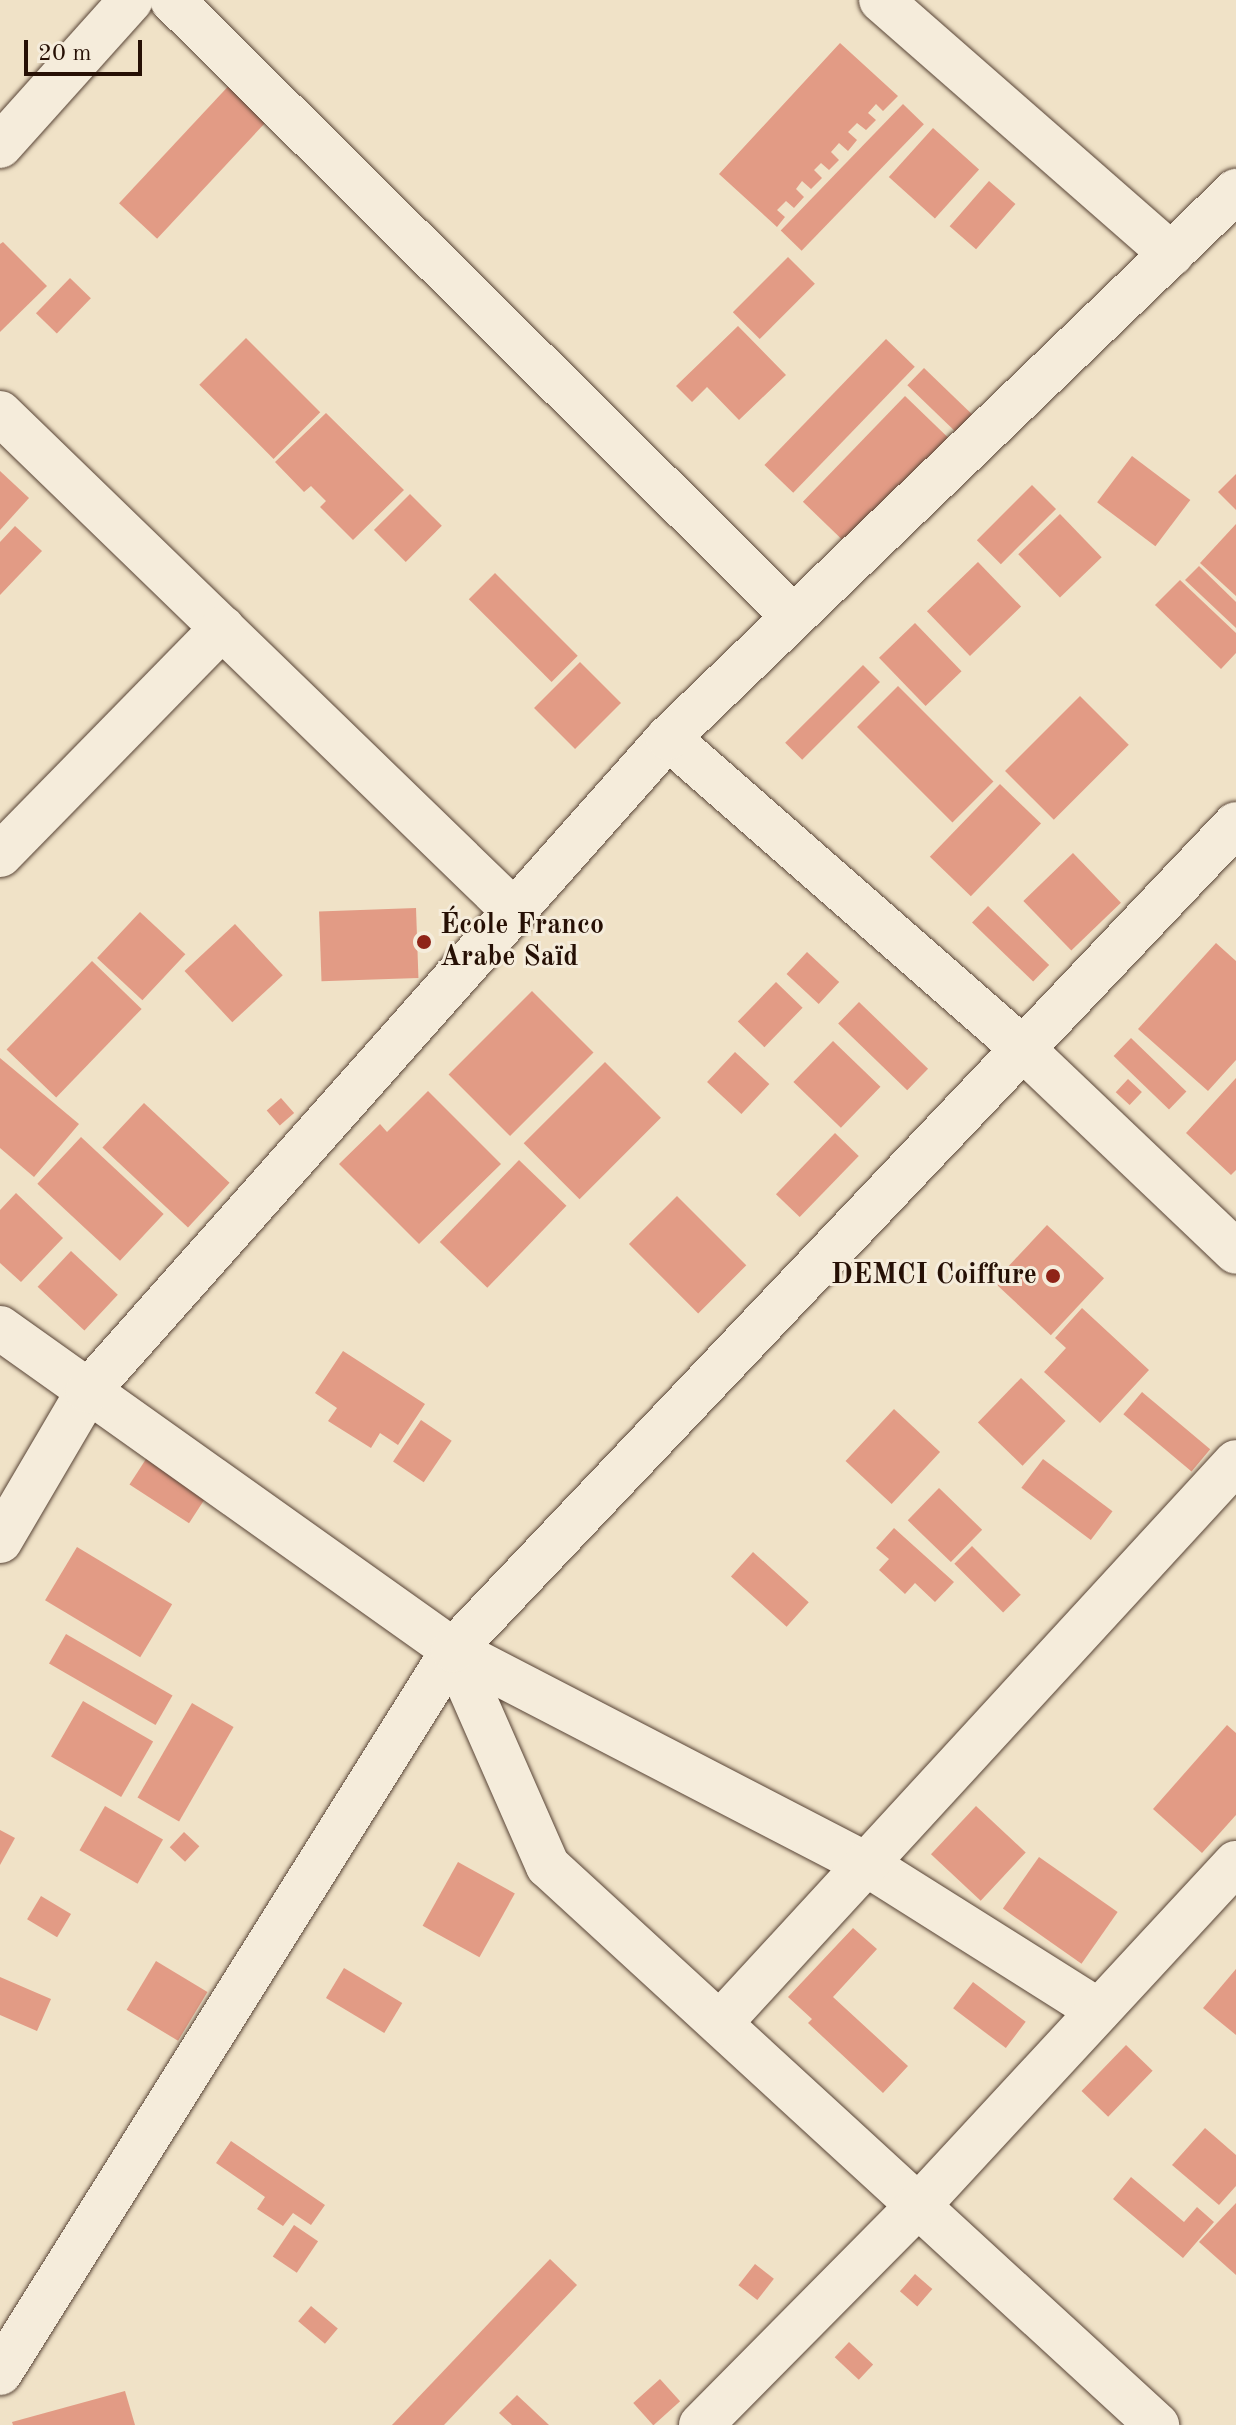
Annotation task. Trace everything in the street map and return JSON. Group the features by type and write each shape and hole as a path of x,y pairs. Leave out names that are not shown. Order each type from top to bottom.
{"street":[{"path":"0,146 131,0"},
{"path":"172,0 794,617"},
{"path":"881,0 1171,254"},
{"path":"0,1541 88,1391 668,738 1236,191"},
{"path":"0,413 515,912"},
{"path":"0,855 222,628"},
{"path":"668,738 1023,1049 1236,1252"},
{"path":"0,2373 453,1650 1236,824"},
{"path":"0,1328 453,1650 866,1864 1099,2011"},
{"path":"720,2023 1236,1462"},
{"path":"453,1650 548,1866 1157,2425"},
{"path":"701,2425 919,2205 1236,1863"}],"building":[{"path":"840,43 898,96 883,111 876,104 868,113 876,120 866,130 857,123 848,132 857,140 848,151 839,143 831,152 839,160 829,170 821,163 814,170 822,178 811,189 802,181 796,189 804,197 794,208 786,201 777,210 785,217 777,227 719,174"},
{"path":"235,79 273,114 157,239 119,203"},
{"path":"903,104 924,124 802,251 781,231"},
{"path":"933,128 979,169 935,219 889,177"},
{"path":"989,181 1015,204 976,249 950,226"},
{"path":"3,242 47,286 0,332 0,244"},
{"path":"788,257 815,284 760,339 733,312"},
{"path":"70,278 91,298 57,333 36,313"},
{"path":"738,326 786,375 739,420 707,387 692,402 676,386"},
{"path":"246,338 320,412 274,459 199,385"},
{"path":"886,339 915,367 793,493 764,465"},
{"path":"924,368 978,420 961,437 907,385"},
{"path":"905,396 950,440 848,546 803,502"},
{"path":"326,413 404,490 353,540 320,507 326,501 311,486 304,492 275,462"},
{"path":"1132,456 1190,500 1155,546 1097,502"},
{"path":"0,471 29,498 0,530"},
{"path":"1236,474 1236,510 1218,492"},
{"path":"1032,485 1056,509 1001,564 977,540"},
{"path":"410,494 442,526 406,562 374,530"},
{"path":"1060,514 1102,557 1060,597 1018,554"},
{"path":"1236,524 1236,596 1200,563"},
{"path":"15,526 42,551 0,595 0,542"},
{"path":"978,562 1021,607 970,656 927,611"},
{"path":"1199,566 1236,602 1236,628 1185,580"},
{"path":"495,573 578,656 552,682 469,599"},
{"path":"1180,580 1236,633 1236,653 1221,669 1155,605"},
{"path":"915,623 962,671 926,706 879,658"},
{"path":"580,662 621,703 575,749 534,708"},
{"path":"863,665 880,682 802,760 785,743"},
{"path":"898,686 993,781 952,822 857,727"},
{"path":"1080,696 1129,745 1054,820 1005,771"},
{"path":"1000,784 1041,824 971,896 930,857"},
{"path":"1073,853 1121,903 1071,951 1023,901"},
{"path":"988,906 1049,965 1033,982 972,923"},
{"path":"416,908 418,978 322,981 319,911"},
{"path":"140,912 185,954 142,1000 97,958"},
{"path":"235,924 283,975 232,1022 185,971"},
{"path":"1216,943 1236,961 1236,1060 1208,1091 1138,1029"},
{"path":"807,952 839,982 819,1004 787,974"},
{"path":"92,961 142,1009 56,1097 7,1049"},
{"path":"776,982 803,1008 764,1047 738,1022"},
{"path":"532,991 594,1053 510,1136 449,1074"},
{"path":"859,1002 928,1069 907,1090 838,1024"},
{"path":"1131,1038 1186,1091 1169,1109 1114,1056"},
{"path":"833,1041 880,1087 841,1128 793,1082"},
{"path":"735,1052 769,1084 741,1114 707,1082"},
{"path":"0,1058 79,1124 34,1177 0,1148"},
{"path":"605,1062 661,1118 580,1199 524,1143"},
{"path":"1236,1078 1236,1170 1231,1175 1186,1133"},
{"path":"1128,1079 1142,1092 1130,1105 1116,1092"},
{"path":"428,1091 501,1164 419,1244 339,1164 380,1124 387,1132"},
{"path":"281,1098 294,1113 280,1126 267,1110"},
{"path":"144,1103 230,1183 188,1227 102,1148"},
{"path":"835,1133 859,1156 800,1217 776,1194"},
{"path":"81,1137 164,1214 120,1261 37,1184"},
{"path":"519,1160 566,1206 487,1288 440,1242"},
{"path":"16,1193 63,1238 21,1282 0,1263 0,1210"},
{"path":"677,1196 746,1265 698,1313 629,1244"},
{"path":"1047,1225 1104,1278 1051,1335 994,1282"},
{"path":"71,1251 118,1295 84,1330 38,1287"},
{"path":"1082,1308 1149,1370 1100,1423 1044,1372 1066,1348 1055,1338"},
{"path":"343,1351 425,1404 398,1445 380,1433 371,1448 328,1421 337,1408 315,1393"},
{"path":"1021,1378 1066,1421 1023,1466 978,1423"},
{"path":"1142,1392 1210,1449 1192,1471 1123,1414"},
{"path":"894,1409 940,1452 892,1504 846,1461"},
{"path":"421,1420 452,1441 424,1482 393,1461"},
{"path":"148,1456 208,1495 189,1523 129,1485"},
{"path":"1043,1459 1112,1511 1091,1540 1021,1488"},
{"path":"939,1488 982,1530 951,1562 908,1520"},
{"path":"894,1528 954,1582 935,1602 915,1583 905,1594 879,1570 889,1559 876,1548"},
{"path":"972,1546 1021,1595 1003,1612 954,1564"},
{"path":"77,1547 172,1604 140,1657 45,1600"},
{"path":"753,1552 809,1602 787,1627 731,1577"},
{"path":"66,1634 173,1696 156,1725 49,1663"},
{"path":"83,1701 153,1742 121,1797 51,1756"},
{"path":"192,1703 234,1727 179,1821 138,1797"},
{"path":"1227,1725 1236,1733 1236,1815 1202,1853 1153,1809"},
{"path":"105,1806 163,1840 138,1884 80,1850"},
{"path":"976,1806 1026,1852 981,1901 931,1854"},
{"path":"0,1830 15,1838 0,1865"},
{"path":"184,1832 199,1846 185,1862 170,1847"},
{"path":"1039,1857 1118,1912 1082,1964 1003,1909"},
{"path":"458,1862 515,1894 479,1957 423,1926"},
{"path":"41,1896 71,1914 57,1937 27,1919"},
{"path":"853,1928 877,1949 833,1997 908,2066 883,2093 808,2023 812,2019 788,1997"},
{"path":"156,1961 207,1992 178,2041 127,2010"},
{"path":"344,1968 402,2003 384,2033 326,1998"},
{"path":"1236,1969 1236,2035 1203,2008"},
{"path":"0,1977 51,1999 37,2031 0,2015"},
{"path":"973,1982 1026,2022 1006,2048 953,2008"},
{"path":"1126,2045 1153,2071 1108,2117 1082,2091"},
{"path":"1205,2128 1236,2155 1236,2186 1219,2205 1172,2165"},
{"path":"231,2141 325,2205 311,2225 293,2213 283,2226 257,2209 265,2197 216,2163"},
{"path":"1131,2177 1184,2222 1197,2207 1214,2222 1183,2258 1113,2199"},
{"path":"1236,2203 1236,2275 1199,2242"},
{"path":"294,2225 318,2241 297,2273 273,2257"},
{"path":"550,2259 577,2285 444,2425 392,2425"},
{"path":"755,2264 774,2279 757,2300 738,2285"},
{"path":"915,2274 932,2289 917,2306 900,2291"},
{"path":"311,2306 338,2328 325,2344 298,2321"},
{"path":"849,2342 873,2365 859,2380 835,2357"},
{"path":"660,2379 680,2401 654,2425 633,2403"},
{"path":"125,2391 135,2425 13,2425 12,2422"},
{"path":"517,2395 549,2425 512,2425 499,2413"}],"place":[{"name":"École Franco Arabe Saïd","path":"424,942"},
{"name":"DEMCI Coiffure","path":"1053,1276"}]}
